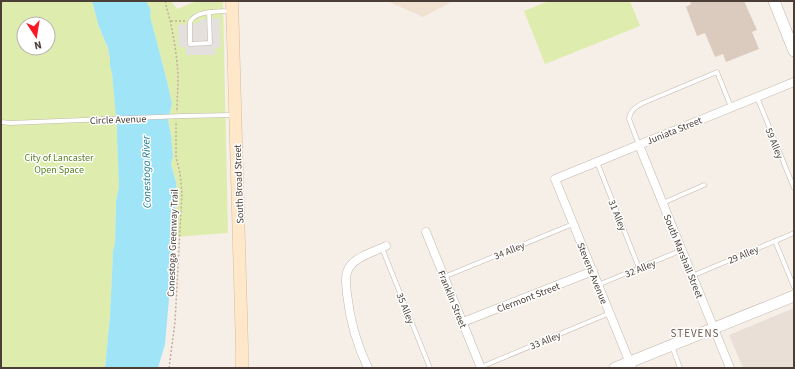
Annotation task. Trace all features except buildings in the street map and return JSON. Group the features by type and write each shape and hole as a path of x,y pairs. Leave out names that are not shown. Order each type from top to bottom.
{"main road":[{"name":"South Broad Street","path":"233,6 242,368"}],"street":[{"path":"774,1 794,51"},
{"name":"Juniata Street","path":"555,179 794,82"},
{"name":"South Marshall Street","path":"639,144 730,368"},
{"name":"Stevens Avenue","path":"555,179 631,365"},
{"name":"Franklin Street","path":"426,232 481,367"},
{"path":"368,368 355,336 349,306 346,277 347,270 356,260 384,247"},
{"name":"Clermont Street","path":"463,322 593,272"},
{"path":"615,368 631,365 671,345 794,296"}],"lane":[{"path":"209,12 210,43 190,44 191,18 209,12 233,6"},
{"path":"639,144 629,119 631,111 643,103 717,72 731,107"},
{"name":"59 Alley","path":"757,97 794,188"},
{"name":"Circle Avenue","path":"1,122 39,122 236,114"},
{"name":"31 Alley","path":"596,162 639,268"},
{"path":"663,203 704,185"},
{"name":"34 Alley","path":"444,277 573,224"},
{"name":"29 Alley","path":"692,276 794,233"},
{"path":"776,241 794,287"},
{"name":"35 Alley","path":"384,247 430,368"},
{"name":"32 Alley","path":"598,285 682,250"},
{"name":"33 Alley","path":"481,367 610,314"},
{"path":"671,345 680,368"}],"path":[{"path":"165,1 171,21 177,66 178,79 176,115"},
{"path":"171,21 184,22"},
{"name":"Conestoga Greenway Trail","path":"169,368 175,322 182,193 180,172 176,157 176,121"}],"shaded area":[{"path":"387,1 453,1 423,17"},
{"path":"219,18 221,47 215,48 215,55 186,55 186,47 179,47 178,25 199,23 199,20"},
{"path":"794,308 794,368 743,368 729,335"}],"green space":[{"name":"City of Lancaster Open Space","path":"1,1 92,1 99,27 108,48 110,59 116,109 119,186 116,201 115,243 113,251 110,316 105,368 1,368"},
{"path":"146,1 171,1 177,9 197,1 223,1 228,233 174,237 176,220 175,203 177,195 176,181 171,164 173,156 168,120 172,104 150,16 151,10"},
{"path":"549,1 630,1 640,26 545,64 524,11"}],"water":[{"name":"Conestoga River","path":"92,1 146,1 151,10 150,16 172,104 168,120 173,156 171,164 176,182 176,220 165,344 158,368 105,368 110,316 113,251 115,243 116,201 119,186 117,127 108,48 99,27"}],"district":[{"name":"STEVENS","path":"695,333"}]}
